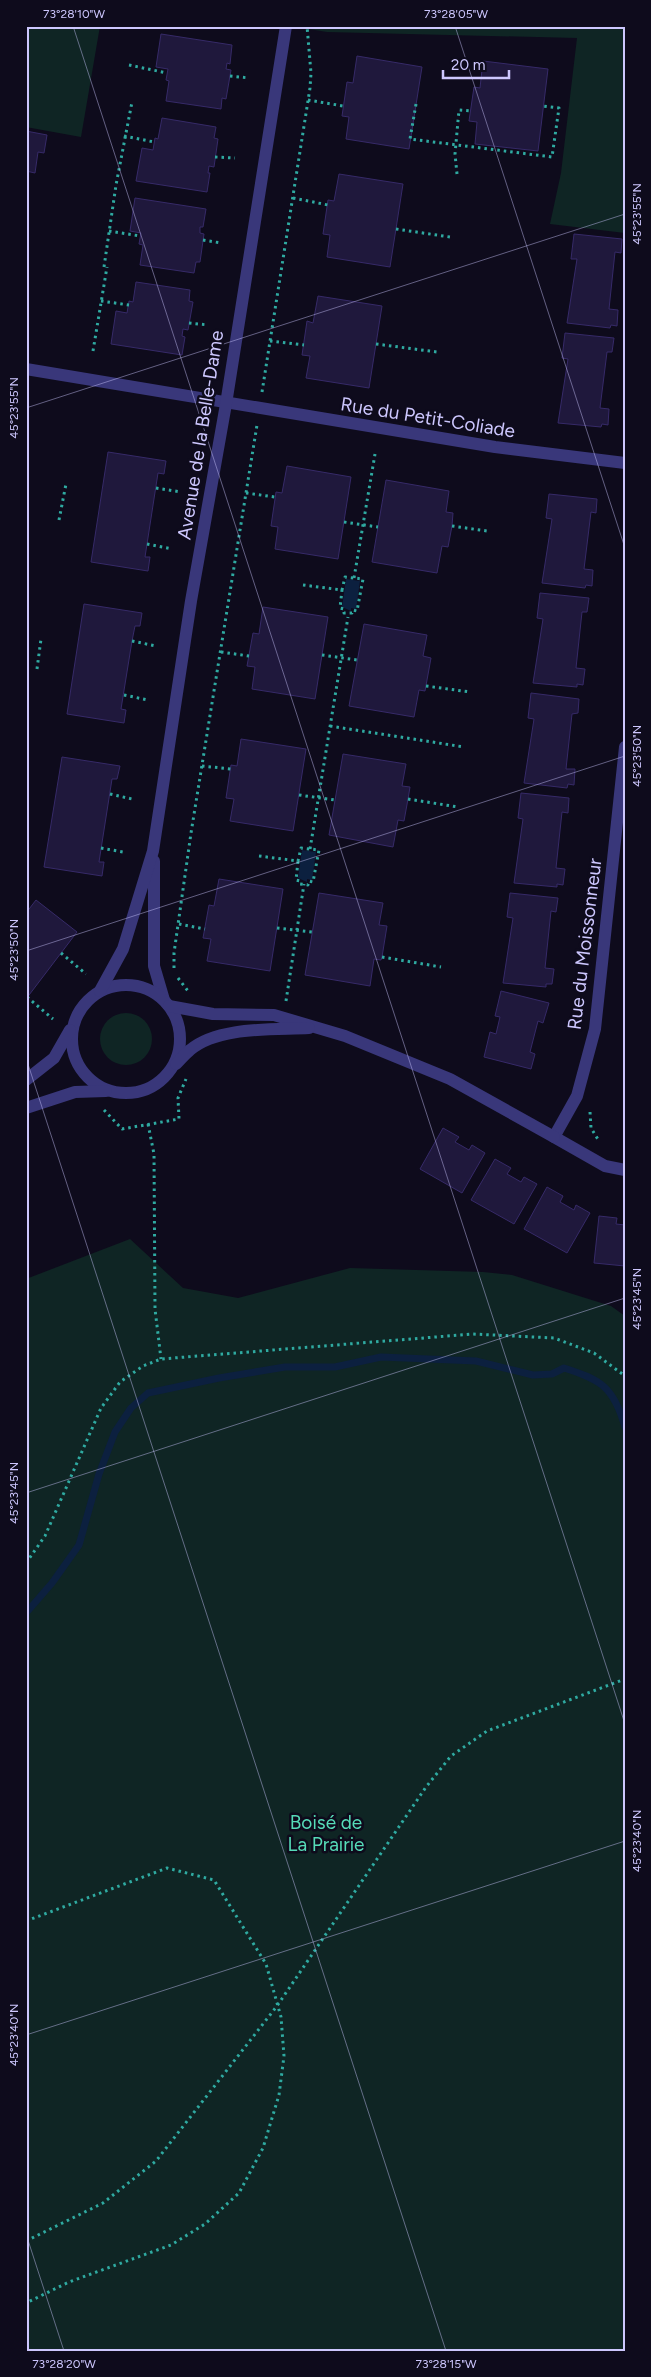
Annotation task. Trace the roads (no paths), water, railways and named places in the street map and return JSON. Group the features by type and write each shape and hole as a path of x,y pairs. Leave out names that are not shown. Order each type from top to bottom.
{"street":[{"name":"Avenue de la Belle-Dame","path":"100,990 123,949 153,851 191,601 226,404 286,27"},
{"name":"Rue du Petit-Coliade","path":"26,369 495,448 625,463"},
{"name":"Rue du Moissonneur","path":"554,1137 577,1096 594,1029 625,747"},
{"name":"Avenue de la Belle-Dame","path":"153,851 155,907 154,966 167,1003"},
{"path":"26,1080 54,1058 77,1014 87,1000 100,990 117,985 134,985 150,990 167,1003 177,1021 180,1037 179,1053 172,1068"},
{"path":"167,1003 213,1014 268,1014 285,1017 370,1045 443,1076 605,1166 625,1170"},
{"path":"77,1014 72,1032 72,1050 79,1067 91,1081 106,1090 117,1093 139,1092 163,1079 190,1050 217,1037 256,1030 316,1028"},
{"path":"26,1108 75,1092 106,1090"}],"water":[{"path":"346,579 360,581 356,609 351,608 351,611 342,607"},
{"path":"302,850 316,852 312,880 307,879 307,882 298,878"}],"waterway":[{"path":"26,1613 52,1583 79,1545 99,1474 115,1432 131,1408 148,1393 285,1367 335,1367 381,1357 476,1361 533,1375 552,1374 564,1368 577,1372 605,1387 616,1403 625,1427"}],"park label":[{"name":"Boisé de La Prairie","path":"326,1833"}]}
